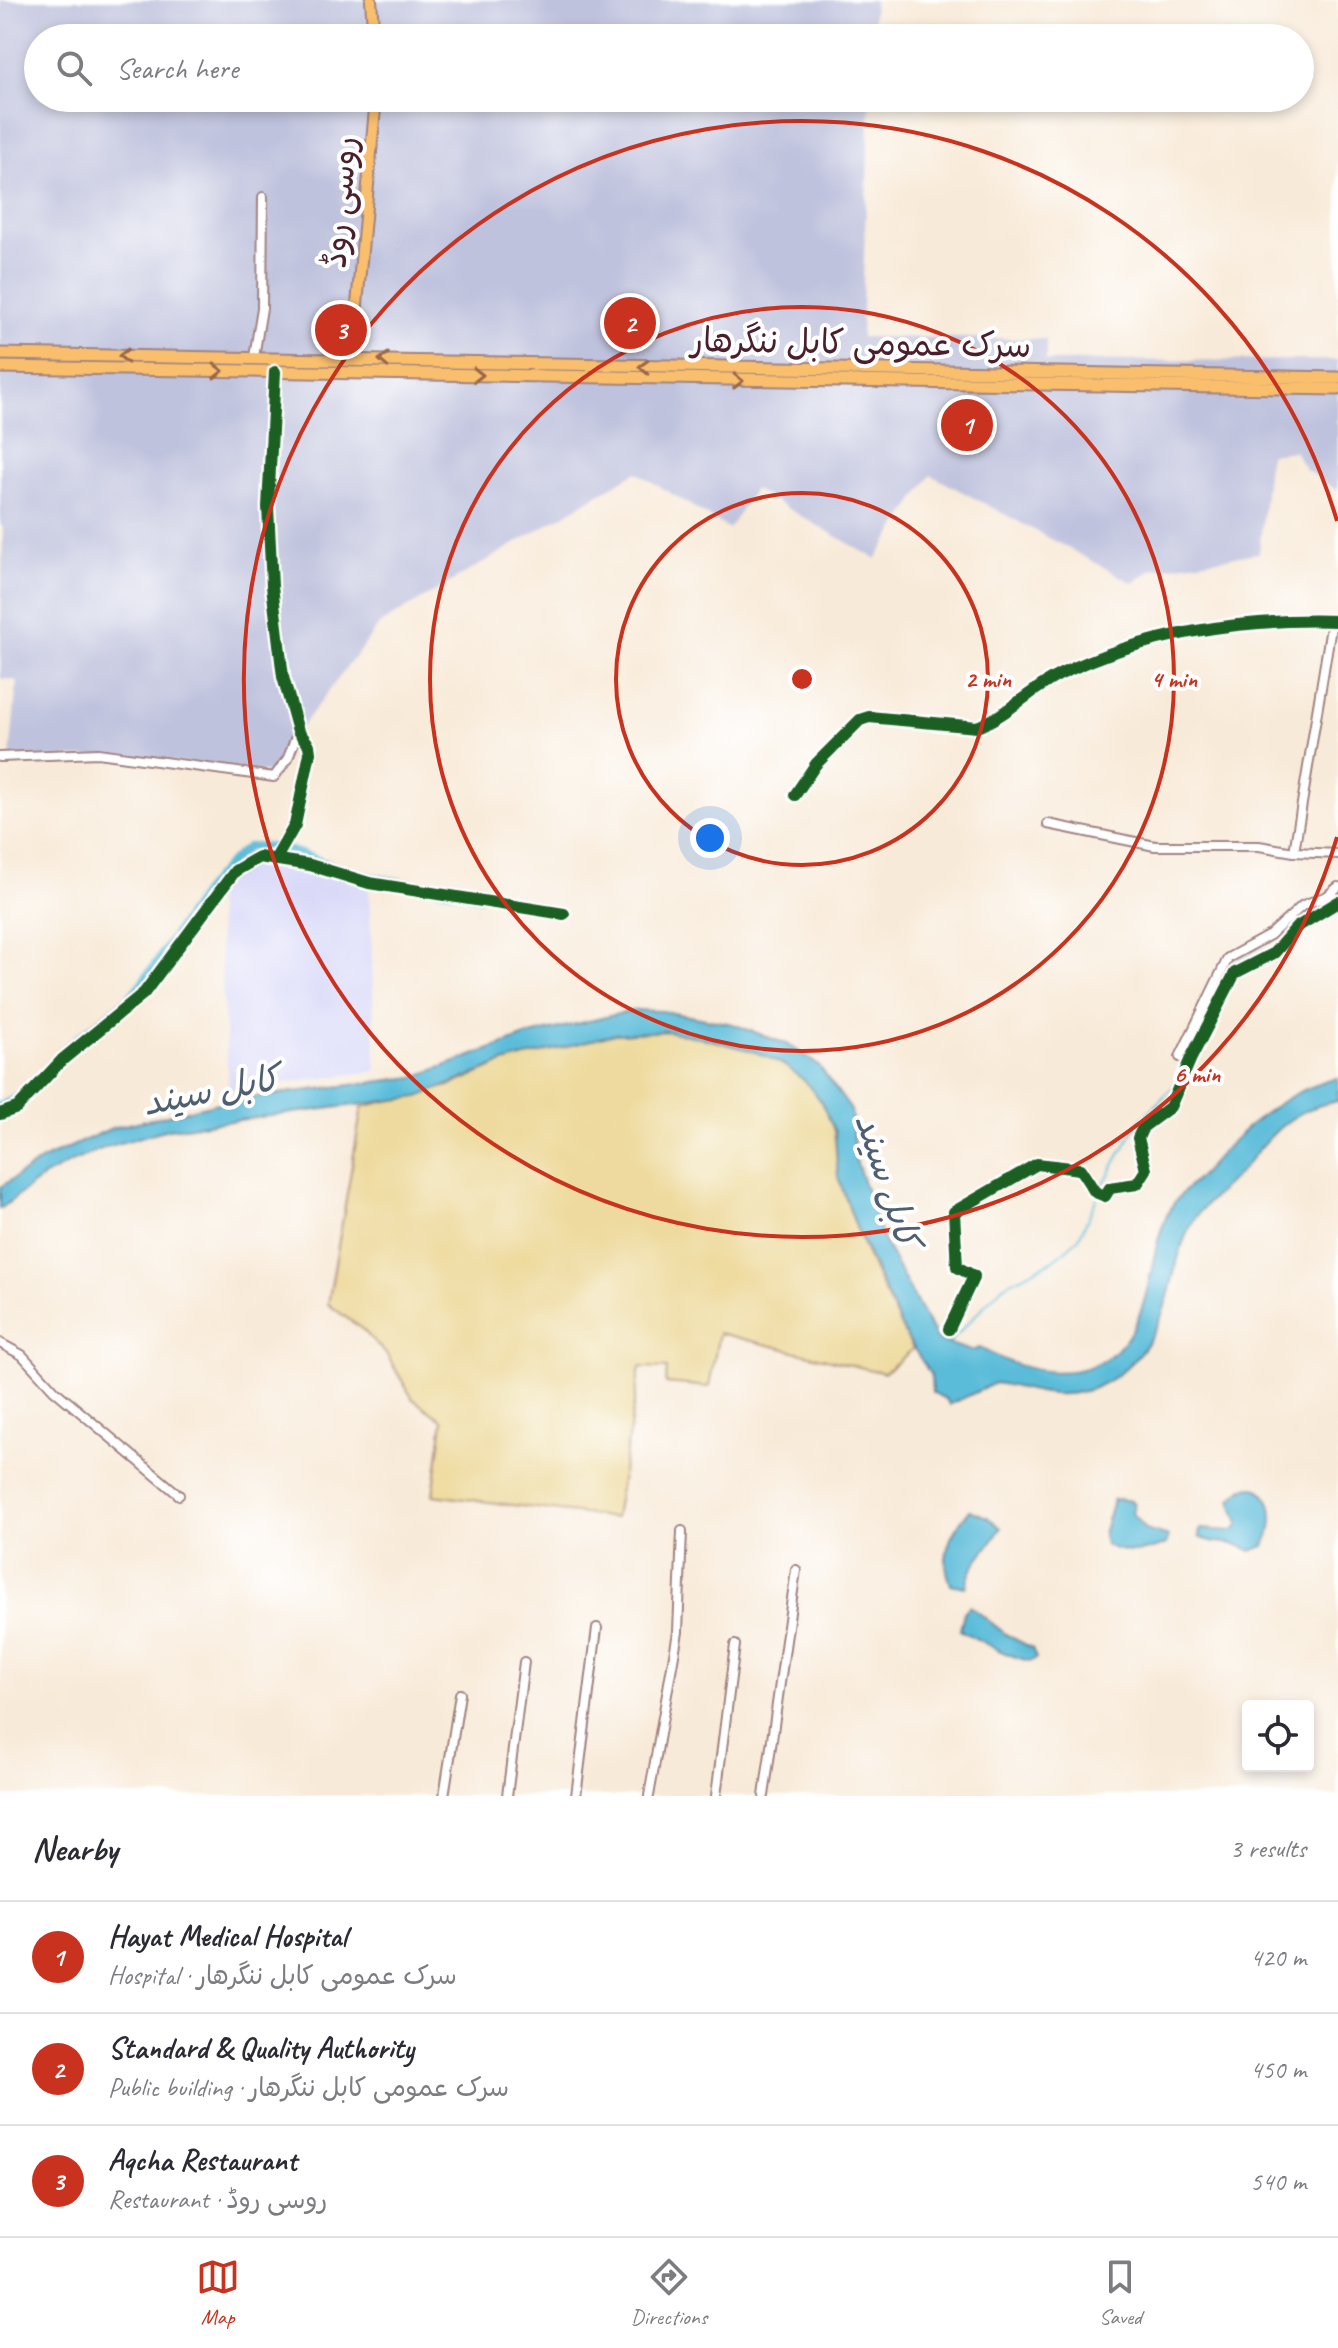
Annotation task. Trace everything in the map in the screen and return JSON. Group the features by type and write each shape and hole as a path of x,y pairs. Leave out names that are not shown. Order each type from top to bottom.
{"highway":[{"name":"سرک عمومی کابل ننگرهار","path":"0,354 352,359 885,377"},
{"path":"74,355 75,369"},
{"name":"سرک عمومی کابل ننگرهار","path":"0,367 1237,382 1338,378"},
{"name":"سرک عمومی کابل ننگرهار","path":"1237,382 1338,389"}],"main road":[{"path":"371,0 373,24"},
{"name":"روسی روڈ","path":"352,359 375,112"}],"street":[{"path":"254,357 262,308 263,197"},
{"path":"275,372 268,507 270,556 283,677 301,735 310,753 302,803 275,860"},
{"path":"795,795 816,764 860,720 869,717 977,727 1058,676 1142,642 1193,631 1335,621 1294,852"},
{"path":"0,757 98,753 274,777 301,735"},
{"path":"1048,824 1155,846 1259,846 1294,852 1338,854"},
{"path":"0,1114 17,1108 62,1060 144,993 235,871 259,857 310,865 369,883 564,914"},
{"path":"1180,1057 1228,958 1270,935 1303,905 1327,896 1338,887"},
{"path":"949,1329 974,1276 957,1267 954,1212 1037,1164 1080,1169 1095,1192 1105,1196 1110,1188 1137,1184 1146,1170 1138,1138 1143,1127 1170,1107 1191,1058 1235,973 1277,950 1297,927 1338,902"},
{"path":"0,1343 22,1355 45,1382 179,1495"},
{"path":"649,1796 678,1632 682,1531"},
{"path":"764,1796 796,1570"},
{"path":"576,1796 597,1628"},
{"path":"716,1796 735,1645"},
{"path":"507,1796 524,1662"},
{"path":"444,1796 460,1694"}],"shaded area":[{"path":"0,0 874,0 873,24 24,24 24,112 869,112 861,337 1046,339 1046,361 1338,360 1338,491 1306,470 1294,451 1269,454 1259,553 1152,569 1133,583 931,475 876,559 754,489 729,529 636,472 380,624 298,731 279,774 125,756 10,758 17,681 0,678 3,527 0,525"},
{"path":"259,857 292,862 369,883 376,1071 229,1090 216,894 235,871"}],"sand":[{"path":"667,1031 715,1040 762,1055 804,1080 820,1098 831,1120 838,1173 854,1224 913,1349 884,1373 719,1333 709,1387 666,1383 667,1368 640,1367 615,1518 433,1495 443,1421 413,1399 387,1355 363,1330 328,1304 362,1107 450,1086 503,1063 578,1041 615,1034"}],"water":[{"path":"635,1010 662,1011 733,1024 789,1045 819,1066 851,1110 855,1157 883,1240 937,1340 971,1351 980,1348 1004,1360 1053,1372 1097,1364 1116,1351 1131,1332 1143,1305 1160,1234 1169,1211 1181,1194 1234,1140 1281,1102 1317,1084 1338,1078 1338,1101 1309,1109 1286,1123 1201,1210 1186,1236 1163,1313 1154,1332 1143,1349 1114,1377 1077,1393 1055,1394 995,1383 949,1405 947,1400 932,1392 931,1375 904,1333 857,1229 838,1177 835,1132 820,1100 805,1081 783,1064 756,1052 707,1039 667,1031 615,1034 503,1063 418,1097 168,1129 106,1147 73,1161 44,1176 0,1209 0,1187 46,1158 112,1128 231,1100 415,1077 526,1036"},
{"path":"1255,1487 1267,1498 1272,1514 1264,1546 1251,1551 1238,1545 1199,1537 1200,1529 1234,1531 1239,1524 1231,1499 1244,1488"},
{"path":"1113,1500 1131,1501 1134,1505 1132,1513 1145,1530 1169,1537 1166,1544 1136,1552 1105,1545 1103,1534"},
{"path":"970,1510 988,1517 1001,1528 976,1562 966,1587 951,1584 946,1564 952,1536"},
{"path":"970,1606 1007,1635 1032,1648 1036,1658 1031,1661 1013,1656 960,1630 964,1612"}],"waterway":[{"path":"0,1106 27,1089 72,1042 135,991 214,879 248,847 279,848 362,875 479,897"},
{"path":"1226,968 1271,941 1305,910 1338,895"},
{"path":"1099,1192 1137,1124 1173,1087 1209,1007"},
{"path":"949,1343 1003,1286 1054,1260 1079,1238 1097,1198"}],"cycle path":[{"path":"275,372 268,507 272,586 283,677 298,731 309,745 310,753 295,825 275,860"},
{"path":"795,795 816,764 860,720 869,717 977,727 1059,675 1125,648 1195,631 1231,626 1338,621"},
{"path":"0,1114 17,1108 62,1060 144,993 235,871 259,857 310,865 369,883 564,914"},
{"path":"949,1329 974,1276 957,1267 954,1212 1037,1164 1080,1169 1095,1192 1105,1196 1110,1188 1137,1184 1146,1170 1138,1138 1143,1127 1170,1107 1191,1058 1235,973 1274,953 1297,927 1338,902"}],"place":[{"name":"Standard & Quality Authority","path":"630,323"},
{"name":"Aqcha Restaurant","path":"341,330"},
{"name":"Hayat Medical Hospital","path":"967,425"}],"water label":[{"name":"کابل سيند","path":"211,1089"},
{"name":"کابل سيند","path":"889,1180"}]}
